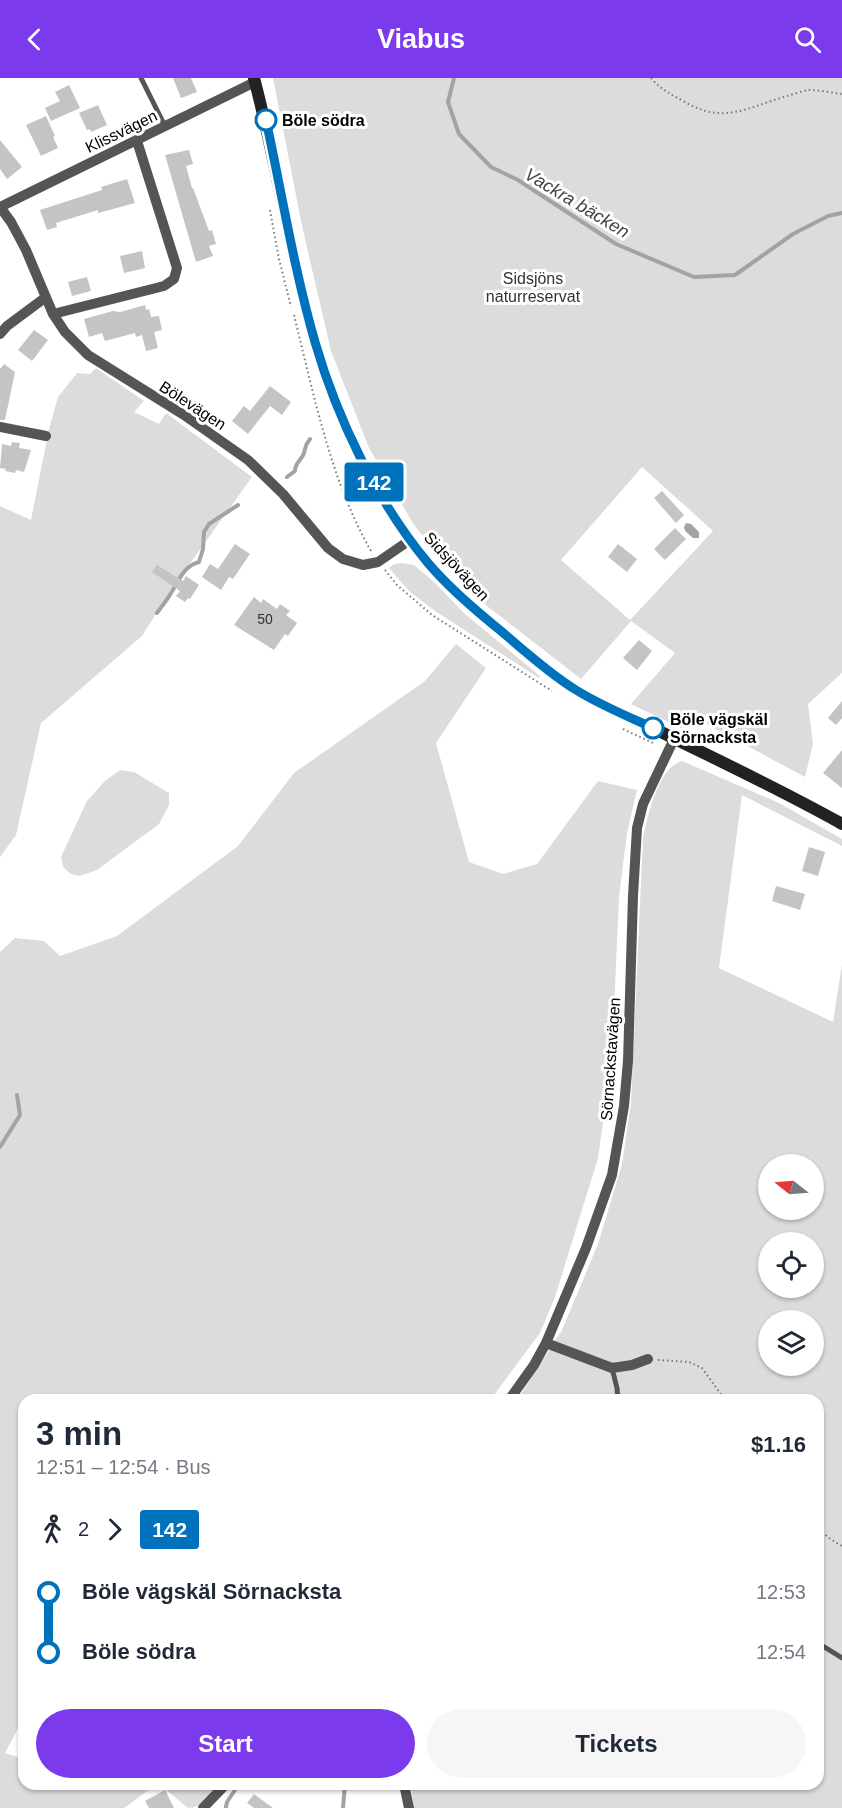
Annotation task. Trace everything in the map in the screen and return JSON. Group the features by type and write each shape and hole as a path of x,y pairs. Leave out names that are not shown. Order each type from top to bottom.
{"main road":[{"name":"Sidsjövägen","path":"255,80 266,120 301,287 318,352 331,390 363,463 410,540 429,565 474,609 575,690 782,791 842,824"}],"street":[{"name":"Klissvägen","path":"0,207 137,141 255,80"},
{"path":"53,314 164,286 174,279 177,268 137,141"},
{"name":"Bölevägen","path":"0,207 27,250 53,314 65,332 88,355 184,415 248,460 283,494 335,555 363,565 378,562 410,540"},
{"path":"0,334 7,326 46,297"},
{"path":"0,427 46,436"},
{"name":"Sörnackstavägen","path":"513,1394 546,1343 586,1248 612,1175 624,1106 628,1061 637,828 643,804 674,739"},
{"path":"546,1343 612,1368 632,1365 648,1359"},
{"path":"203,1808 220,1790"},
{"path":"405,1790 409,1808"}],"lane":[{"path":"141,78 165,126"},
{"path":"612,1368 618,1394"},
{"path":"824,1647 842,1658"}],"path":[{"path":"651,78 658,86 693,107 723,115 809,90 842,94"},
{"path":"648,1359 689,1362 702,1368 721,1394"},
{"path":"824,1534 842,1546"}],"green space":[{"name":"Sidsjöns naturreservat","path":"273,78 842,78 842,673 808,704 813,744 805,777 695,718 681,728 631,704 675,653 631,621 581,679 487,606 439,557 414,525 369,448 331,351 302,226","holes":["642,467 713,531 630,620 561,560"]},
{"path":"96,368 144,401 134,412 159,424 166,413 252,477 171,590 142,636 41,723 16,835 0,857 0,506 31,520 49,429 58,397 77,373 90,374"},
{"path":"394,564 414,565 465,614 540,676 539,678 435,611 409,591 389,568"},
{"path":"456,644 486,668 436,743 469,862 503,874 537,864 598,781 637,790 627,833 619,897 614,1009 606,1101 598,1158 555,1297 540,1333 495,1394 18,1394 18,1728 5,1753 18,1757 18,1790 149,1790 124,1808 0,1808 0,952 15,938 44,941 60,956 117,936 238,846 294,773 425,681"},
{"path":"682,761 779,803 842,839 842,846 742,795 719,968 833,1022 842,964 842,1808 414,1808 412,1790 824,1790 824,1394 521,1394 562,1330 598,1244 622,1164 631,1103 643,837 660,782 666,772"},
{"path":"120,770 134,772 169,793 169,805 159,824 97,870 80,876 71,874 63,867 61,857 87,801 105,781"},
{"path":"166,1790 215,1790 198,1806 188,1808"}],"shaded area":[{"path":"686,523 691,524 699,532 699,538 693,538 685,531"}],"building":[{"path":"173,78 191,78 197,92 181,98"},
{"path":"69,85 80,108 51,121 45,108 60,101 55,92"},
{"path":"98,105 107,125 91,132 90,129 87,130 79,113"},
{"path":"46,116 58,148 41,156 26,125"},
{"path":"0,140 22,167 7,179 0,169"},
{"path":"189,150 193,164 186,166 192,188 209,231 212,230 216,244 209,246 213,256 196,262 165,155"},
{"path":"127,179 135,203 98,213 98,210 56,223 57,227 47,230 40,210 102,190 101,187"},
{"path":"142,251 145,268 124,273 120,256"},
{"path":"87,277 91,291 72,296 68,282"},
{"path":"145,305 151,317 159,316 162,330 154,332 158,348 146,351 142,335 136,337 135,333 105,341 102,333 89,337 84,319"},
{"path":"34,330 48,340 32,361 18,350"},
{"path":"4,364 15,372 5,420 0,420 0,369"},
{"path":"270,386 291,402 282,415 270,406 248,434 232,421 244,406 250,411"},
{"path":"12,442 20,443 19,448 31,450 24,472 16,470 15,473 0,468 2,444 11,446"},
{"path":"662,491 684,515 676,523 654,498"},
{"path":"675,528 686,539 665,560 654,549"},
{"path":"235,544 250,554 233,579 229,577 221,590 202,577 210,564 218,569"},
{"path":"618,544 637,559 627,572 608,557"},
{"path":"157,565 183,581 186,576 199,585 190,599 188,598 185,602 176,596 180,591 152,572"},
{"path":"254,597 261,603 263,599 277,609 280,604 290,611 286,615 297,623 288,636 285,634 274,650 234,625"},
{"path":"639,640 652,651 637,670 623,658"},
{"path":"842,701 842,718 836,725 828,718"},
{"path":"842,750 842,788 823,773"},
{"path":"809,847 825,852 818,876 802,871"},
{"path":"776,886 805,894 800,910 772,901"},
{"path":"165,1790 174,1808 149,1808 145,1801"},
{"path":"254,1794 273,1808 254,1808 247,1803"}],"waterway":[{"name":"Vackra bäcken","path":"454,78 448,102 459,134 491,167 518,180 616,244 694,277 735,275 793,234 828,216 842,213"},
{"path":"287,477 295,471 310,439"},
{"path":"157,613 185,570 199,562 203,549 204,532 209,524 238,505"},
{"path":"0,1147 20,1115 17,1095"},
{"path":"226,1807 235,1790"},
{"path":"343,1808 344,1790"}],"bus line":[{"name":"142","path":"266,120 301,287 315,342 331,390 363,463 385,501 429,565 474,609 520,648 575,690 653,728"}],"place":[{"name":"Böle södra","path":"266,120"},
{"name":"Böle vägskäl Sörnacksta","path":"653,728"}]}
